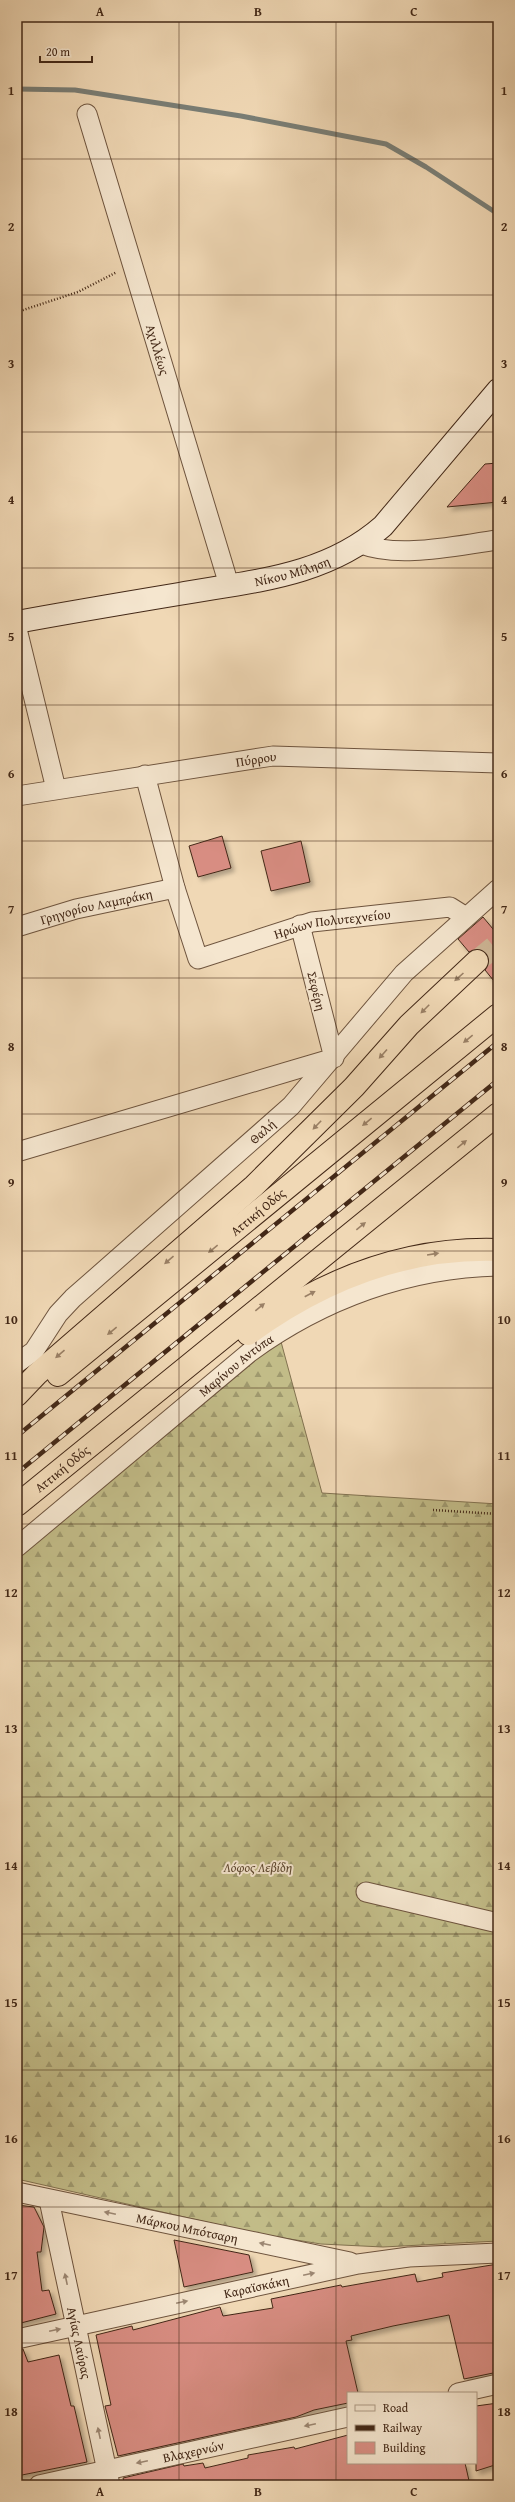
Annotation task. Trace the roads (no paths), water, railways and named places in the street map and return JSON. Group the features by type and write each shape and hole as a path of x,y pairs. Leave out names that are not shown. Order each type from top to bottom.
{"highway":[{"path":"17,1395 37,1374 254,1186 354,1087 409,1025 477,961"},
{"name":"Αττική Οδός","path":"17,1409 498,1015"},
{"name":"Αττική Οδός","path":"17,1505 498,1114"},
{"path":"99,1438 186,1380 273,1316 322,1288 377,1266 408,1258 458,1250 498,1250"}],"street":[{"name":"Αχιλλέως","path":"87,114 228,585"},
{"name":"Νίκου Μίληση","path":"17,622 299,571 342,555 361,544 394,514 498,390"},
{"path":"361,544 380,549 402,550 498,540"},
{"path":"17,630 56,789"},
{"name":"Πύρρου","path":"17,796 144,774 273,756 498,763"},
{"path":"144,774 175,888"},
{"name":"Γρηγορίου Λαμπράκη","path":"17,927 76,909 175,888"},
{"name":"Ηρώων Πολυτεχνείου","path":"175,888 198,959 300,925 450,907 466,917"},
{"name":"Θαλή","path":"17,1363 40,1343 58,1314 73,1298 291,1106 334,1058 404,973 498,889"},
{"name":"Σεφέρη","path":"300,925 334,1058"},
{"path":"17,1152 334,1058"},
{"name":"Μαρίνου Αντύπα","path":"17,1547 250,1352 280,1330 341,1299 388,1282 458,1268 498,1266"},
{"path":"366,1892 498,1923"},
{"name":"Μάρκου Μπότσαρη","path":"17,2192 49,2200 358,2264"},
{"name":"Αγίας Λαύρας","path":"49,2200 109,2478"},
{"name":"Καραϊσκάκη","path":"17,2339 358,2264 409,2257 498,2253"},
{"path":"462,2392 498,2384"},
{"name":"Βλαχερνών","path":"39,2485 109,2478 347,2417"}],"waterway":[{"path":"17,89 75,90 241,116 386,144 426,167 498,214"}],"tunnel":[{"path":"477,961 498,944"}],"railway":[{"path":"17,1436 498,1042"},
{"path":"17,1473 498,1080"}],"park label":[{"name":"Λόφος Λεβίδη","path":"258,1867"}]}
